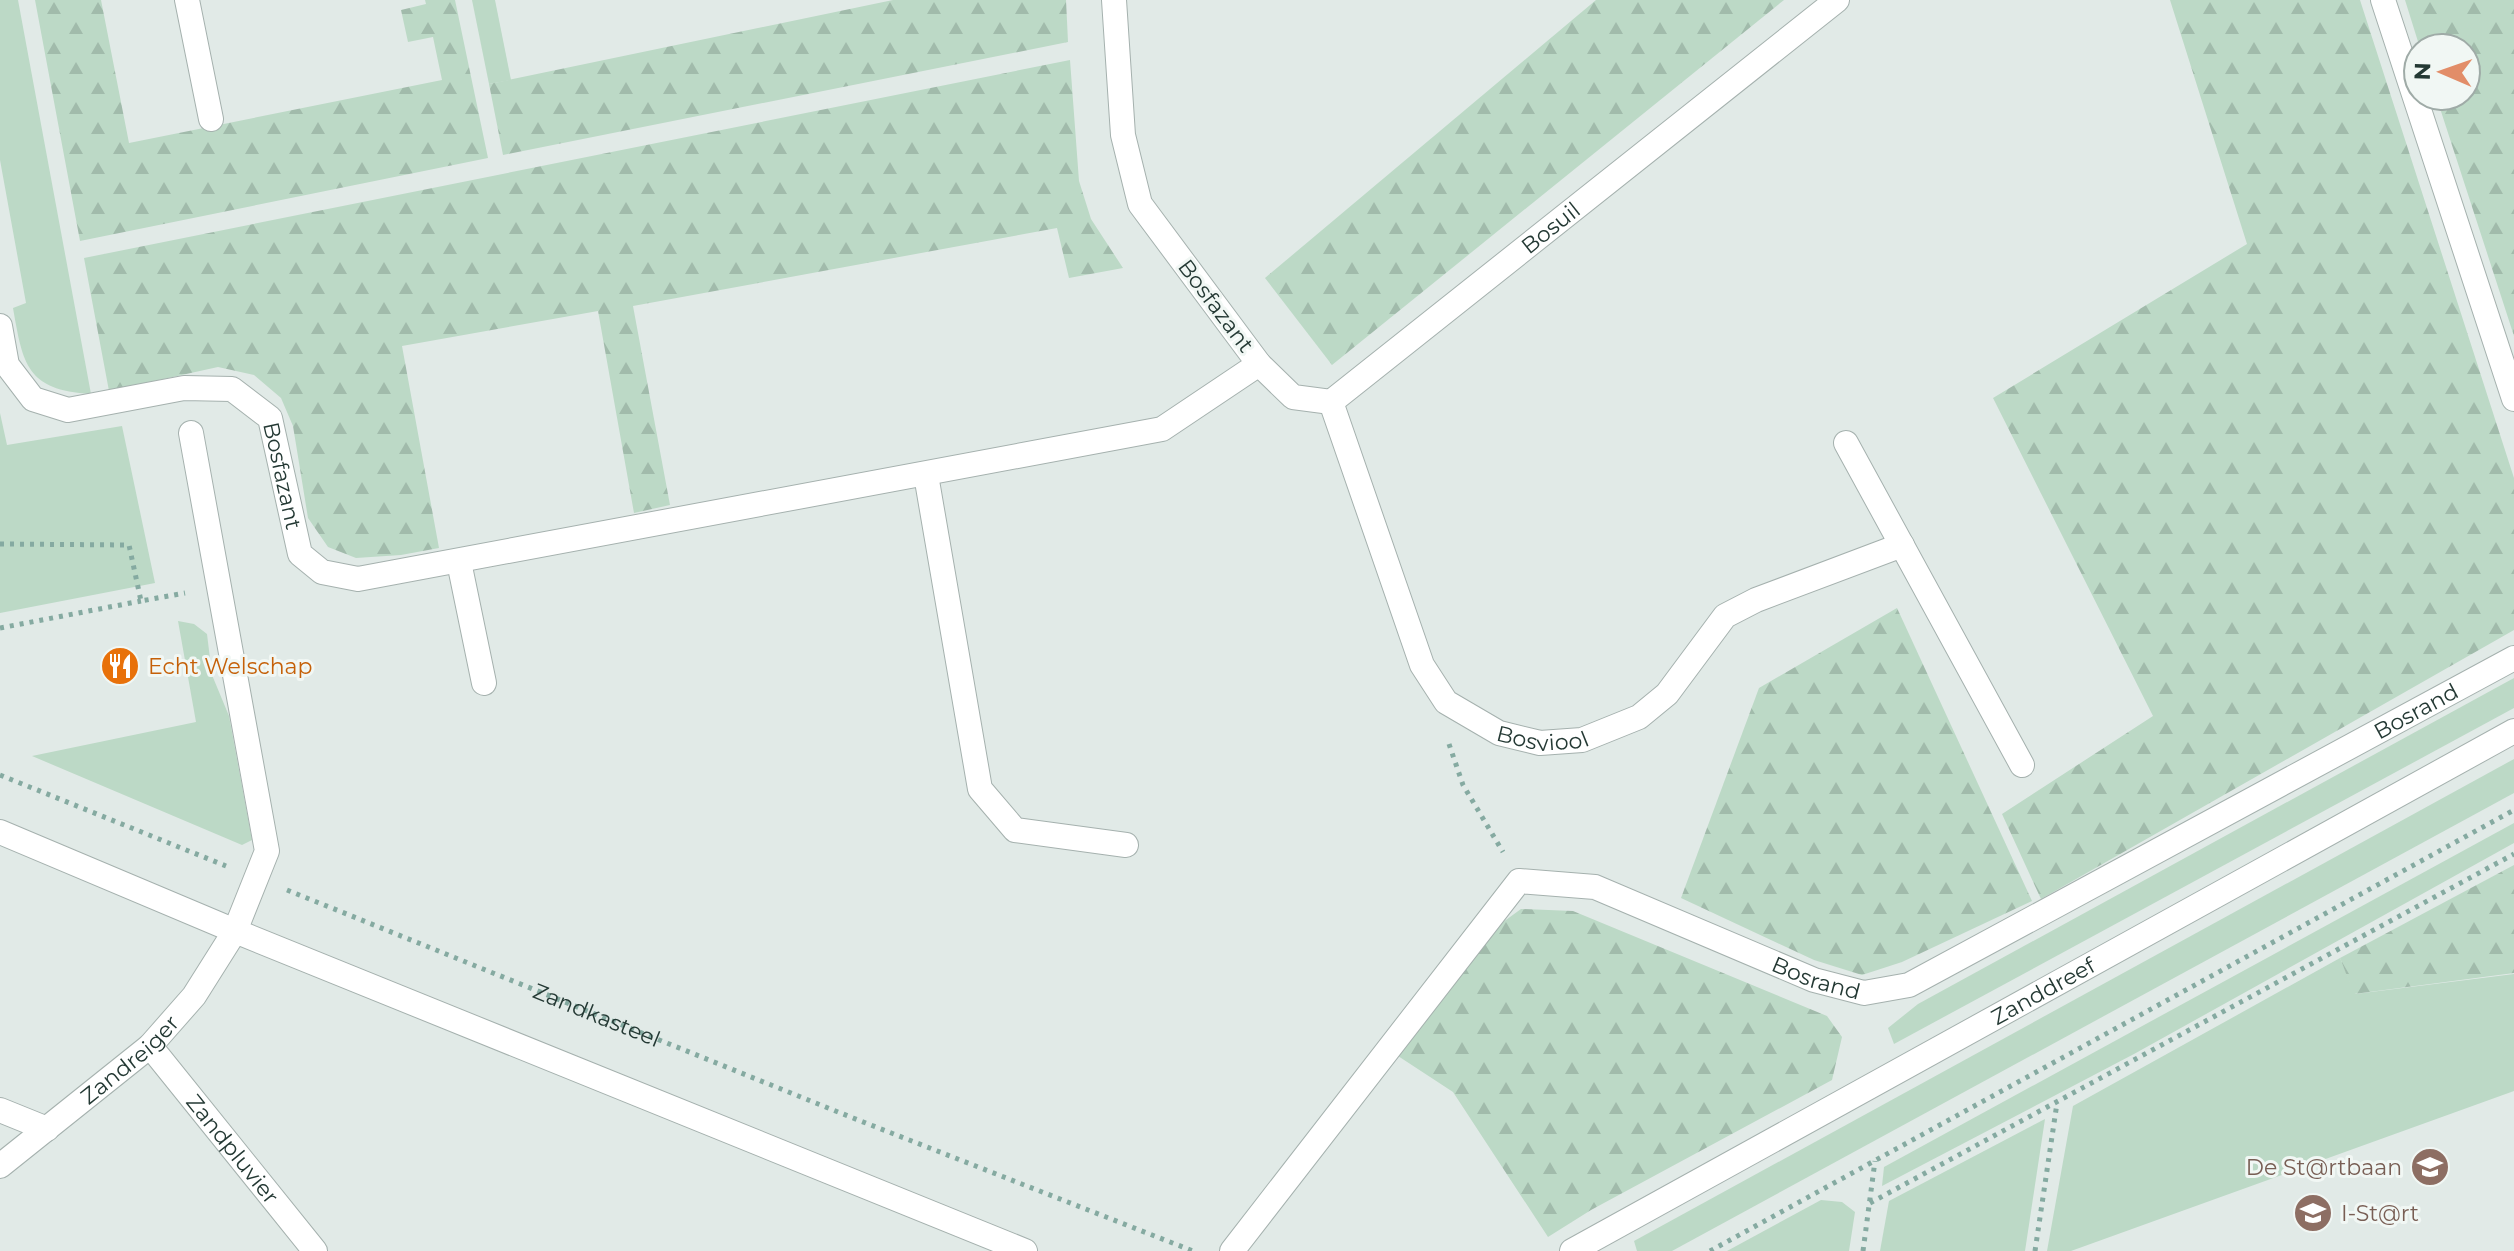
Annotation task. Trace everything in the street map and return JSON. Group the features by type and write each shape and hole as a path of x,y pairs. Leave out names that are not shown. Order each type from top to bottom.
{"street":[{"path":"187,0 211,119"},
{"name":"Bosfazant","path":"0,326 7,365 33,399 68,410 184,388 232,389 270,418 300,554 322,572 358,579 1162,429 1259,364 1140,204 1123,135 1114,0"},
{"name":"Bosuil","path":"1331,402 1837,0"},
{"path":"2383,0 2514,399"},
{"path":"1259,364 1293,397 1331,402"},
{"name":"Bosviool","path":"1331,402 1422,665 1446,702 1499,733 1540,743 1582,740 1639,717 1667,694 1725,616 1756,600 1902,545"},
{"name":"Zandreiger","path":"0,1166 150,1046 194,996 235,931 267,851 191,433"},
{"path":"1846,443 2022,765"},
{"path":"926,475 980,789 1015,830 1126,845"},
{"path":"459,562 484,683"},
{"name":"Bosrand","path":"1519,881 1595,887 1814,980 1864,993 1909,985 2514,658"},
{"name":"Zanddreef","path":"1572,1251 2514,731"},
{"path":"0,832 235,931 1025,1251"},
{"path":"1232,1251 1519,881"},
{"name":"Zandpluvier","path":"150,1046 315,1251"},
{"path":"0,1110 47,1129"}],"path":[{"path":"0,544 129,545 141,601"},
{"path":"0,628 218,586"},
{"path":"1446,702 1444,731 1463,785 1519,881"},
{"name":"Zandkasteel","path":"0,775 1193,1251"},
{"path":"1710,1251 2514,810"},
{"path":"1870,1203 2514,854"},
{"path":"2035,1251 2057,1102"},
{"path":"1863,1251 1875,1160"}],"green space":[{"path":"0,0 18,0 91,394 53,387 40,380 31,370 20,344 13,308 26,303 0,160"},
{"path":"35,0 101,0 129,143 442,80 433,37 408,42 401,10 426,4 425,0 455,0 488,158 80,241"},
{"path":"472,0 495,0 511,80 489,84"},
{"path":"893,0 1066,0 1068,42 503,155 489,84"},
{"path":"1596,0 1784,0 1332,365 1265,278"},
{"path":"2170,0 2360,0 2514,478 2514,630 2041,899 2002,814 2153,716 1993,398 2247,244"},
{"path":"2405,0 2514,0 2514,336 2441,112 2482,112 2482,32 2415,32"},
{"path":"1070,60 1079,181 1091,219 1123,268 1069,278 1057,228 633,306 670,505 634,513 598,311 402,346 439,548 401,555 356,558 328,547 308,518 293,426 281,398 254,375 218,367 109,391 84,258"},
{"path":"0,413 7,445 122,426 155,583 0,613"},
{"path":"1897,608 2032,901 1902,962 1862,975 1814,960 1681,898 1759,688"},
{"path":"178,621 194,624 207,634 212,675 229,716 252,840 242,845 32,756 196,722"},
{"path":"2514,678 2514,708 1894,1044 1888,1028 1918,1004"},
{"path":"2514,759 2514,793 1672,1251 1637,1251 1634,1241"},
{"path":"2514,823 2514,843 2134,1054 1882,1186 1884,1167"},
{"path":"2514,865 2514,973 2354,994 2340,958"},
{"path":"1521,909 1573,911 1827,1016 1842,1037 1832,1080 1591,1210 1548,1237 1453,1092 1398,1056 1499,925"},
{"path":"2340,958 2355,994 2514,974 2514,1091 2071,1251 2047,1251 2073,1106"},
{"path":"2045,1119 2025,1251 1880,1251 1889,1201"},
{"path":"1821,1200 1842,1202 1855,1212 1849,1251 1727,1251"}],"place":[{"name":"Echt Welschap","path":"120,666"},
{"name":"De St@rtbaan","path":"2430,1167"},
{"name":"I-St@rt","path":"2313,1213"}]}
